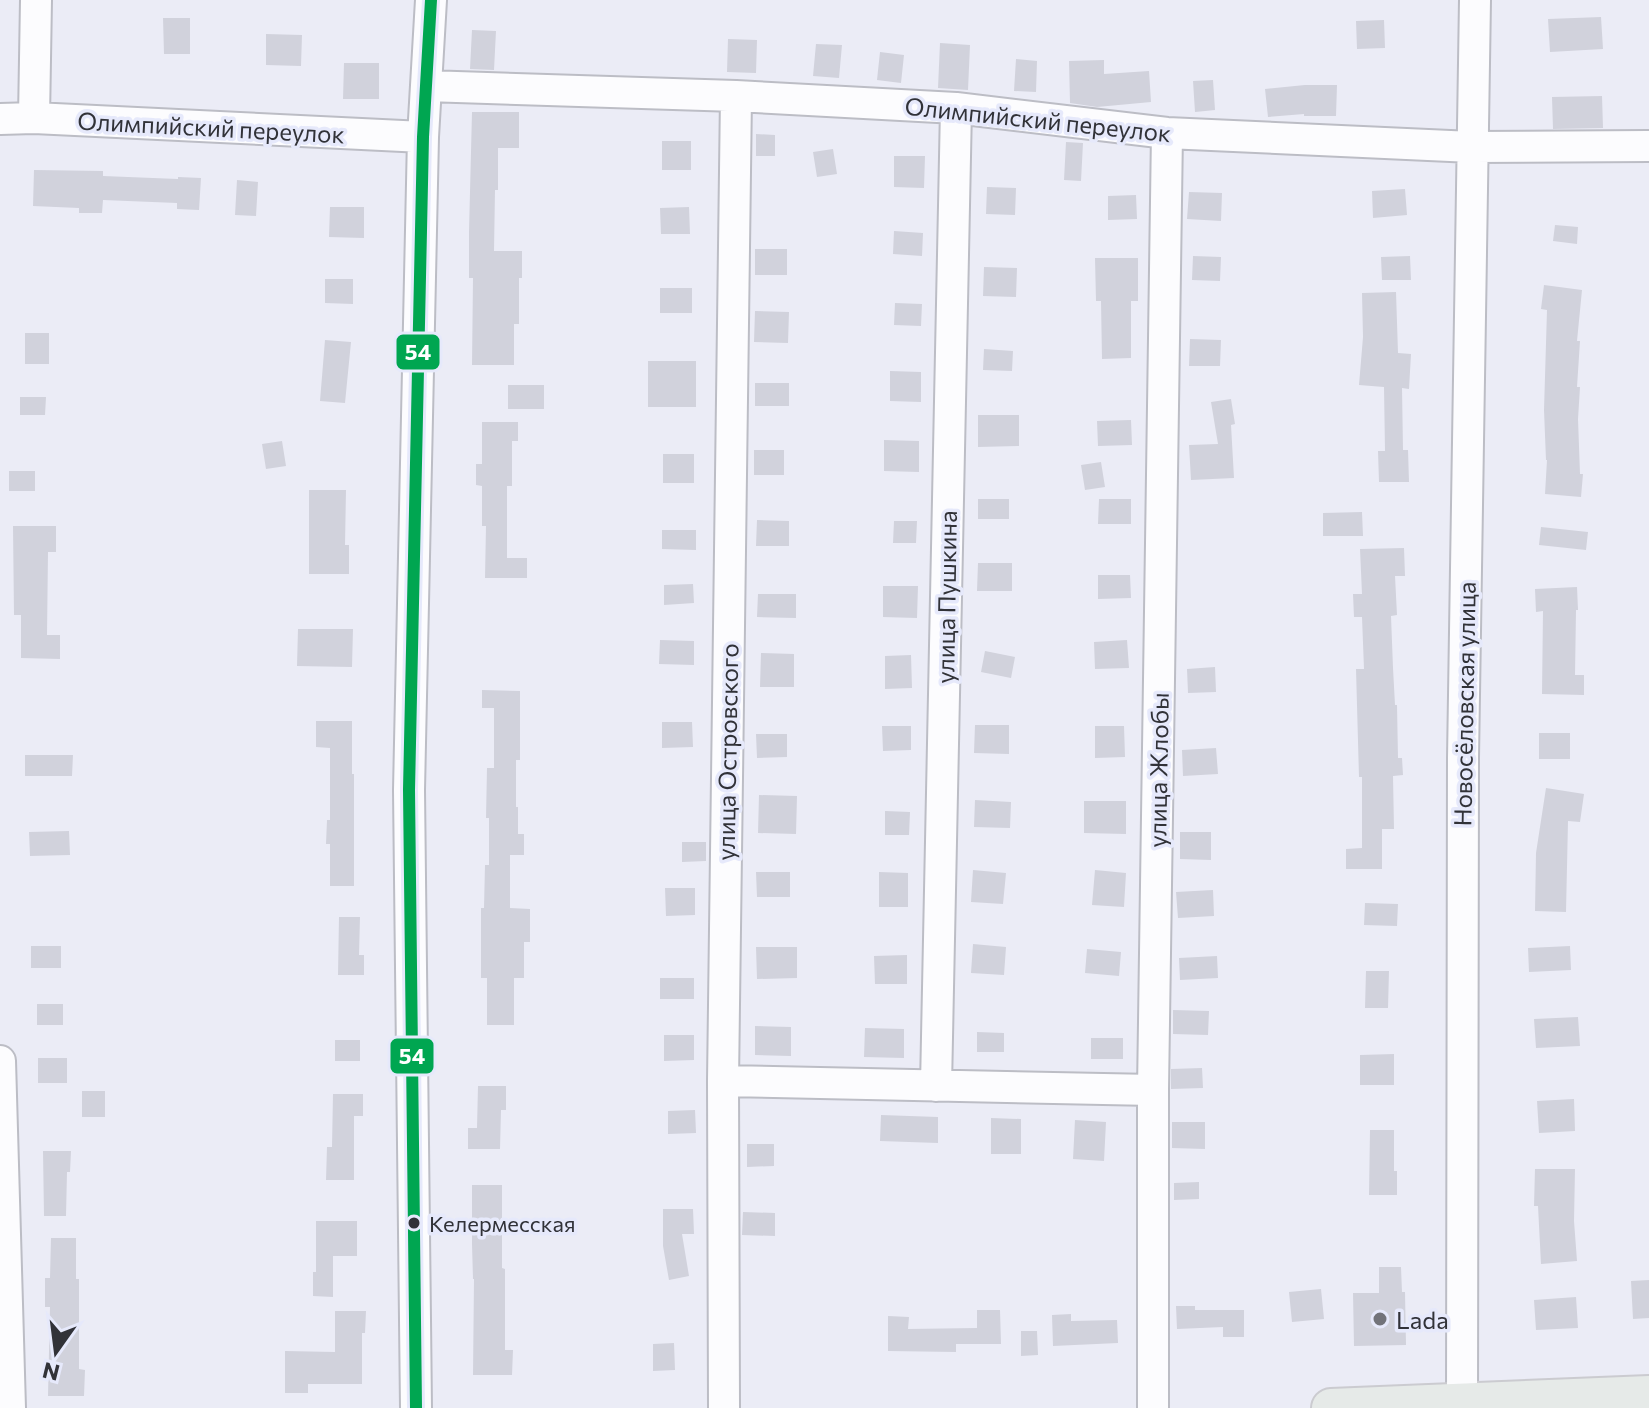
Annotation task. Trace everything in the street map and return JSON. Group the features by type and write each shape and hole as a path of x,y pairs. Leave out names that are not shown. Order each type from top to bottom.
{"main road":[{"path":"1331,1408 1462,1406 1649,1395"}],"street":[{"path":"34,118 36,0"},
{"path":"416,1408 409,790 423,137 431,0"},
{"name":"Новосёловская улица","path":"1462,1406 1463,758 1475,0"},
{"name":"Олимпийский переулок","path":"426,86 736,96 956,108 1167,133 1472,147 1649,146"},
{"name":"улица Островского","path":"724,1408 723,1081 736,96"},
{"name":"улица Пушкина","path":"936,1086 956,108"},
{"name":"Олимпийский переулок","path":"0,119 34,118 423,137"},
{"name":"улица Жлобы","path":"1153,1408 1153,1090 1167,133"},
{"path":"0,1061 10,1408"},
{"path":"723,1081 1153,1090"}],"building":[{"path":"1601,17 1603,49 1550,52 1548,19"},
{"path":"163,18 190,18 190,54 164,54"},
{"path":"1384,20 1385,48 1357,49 1356,21"},
{"path":"472,30 496,31 494,70 470,69"},
{"path":"266,34 302,35 301,66 266,65"},
{"path":"728,39 757,40 756,73 727,72"},
{"path":"940,43 970,45 968,90 938,88"},
{"path":"816,44 842,45 839,78 813,76"},
{"path":"880,52 904,55 901,83 877,80"},
{"path":"1016,59 1037,61 1036,92 1014,91"},
{"path":"1104,60 1104,74 1149,71 1151,102 1097,107 1070,103 1069,61"},
{"path":"344,63 379,63 379,99 343,99"},
{"path":"1213,80 1215,110 1195,112 1193,81"},
{"path":"1337,85 1336,116 1304,114 1268,117 1265,89"},
{"path":"1602,96 1603,128 1553,129 1552,97"},
{"path":"472,112 519,112 519,148 498,148 498,190 495,190 494,251 522,251 519,324 514,324 514,365 472,365 473,278 469,278 469,232"},
{"path":"756,134 775,135 775,156 756,156"},
{"path":"662,141 691,141 691,170 662,170"},
{"path":"1066,142 1083,143 1081,181 1064,180"},
{"path":"833,149 837,174 817,177 813,152"},
{"path":"894,156 925,156 924,188 894,187"},
{"path":"34,170 103,171 103,176 201,178 199,210 177,209 177,203 103,200 102,213 79,213 79,208 33,206"},
{"path":"237,180 258,182 256,216 235,215"},
{"path":"987,187 1016,188 1015,215 986,214"},
{"path":"1405,189 1407,215 1373,218 1372,191"},
{"path":"1189,192 1222,193 1221,221 1187,219"},
{"path":"1136,195 1137,219 1108,220 1108,196"},
{"path":"330,207 364,207 364,238 329,237"},
{"path":"689,207 690,234 661,234 660,208"},
{"path":"1555,225 1578,227 1577,244 1553,241"},
{"path":"894,231 923,233 922,256 893,254"},
{"path":"755,249 787,249 787,275 755,275"},
{"path":"1193,256 1221,257 1220,281 1192,280"},
{"path":"1410,256 1411,280 1382,280 1381,257"},
{"path":"1095,258 1138,258 1138,301 1131,301 1131,358 1102,359 1101,301 1096,301"},
{"path":"984,267 1017,268 1016,297 983,296"},
{"path":"325,279 353,279 353,304 325,303"},
{"path":"1544,285 1582,290 1577,341 1580,341 1577,387 1580,387 1581,497 1545,494 1547,310 1541,309"},
{"path":"660,288 692,288 692,313 660,313"},
{"path":"1396,292 1398,353 1411,354 1409,389 1402,388 1403,450 1408,450 1409,482 1379,482 1378,451 1385,451 1384,387 1359,385 1363,337 1362,293"},
{"path":"895,303 922,304 921,326 894,325"},
{"path":"755,311 789,312 788,343 754,342"},
{"path":"25,333 49,333 49,364 25,364"},
{"path":"1190,339 1221,340 1220,366 1189,366"},
{"path":"325,340 351,342 345,403 320,401"},
{"path":"984,349 1013,351 1012,371 983,370"},
{"path":"648,361 696,361 696,407 648,407"},
{"path":"890,371 921,372 921,402 890,401"},
{"path":"755,383 789,383 789,406 755,406"},
{"path":"508,385 544,385 544,409 508,409"},
{"path":"20,397 46,397 45,415 20,415"},
{"path":"1231,399 1235,424 1231,425 1234,478 1191,480 1189,445 1218,444 1211,402"},
{"path":"978,415 1019,415 1019,446 978,447"},
{"path":"1131,420 1132,445 1098,446 1097,421"},
{"path":"482,422 518,422 518,441 512,441 512,486 507,486 507,558 527,558 527,578 485,578 486,526 482,526 482,486 476,485 476,464 482,464"},
{"path":"884,440 919,441 919,472 884,471"},
{"path":"282,441 286,466 266,469 262,444"},
{"path":"754,450 784,450 784,475 754,475"},
{"path":"663,454 694,454 694,483 663,483"},
{"path":"1101,462 1105,487 1085,490 1081,465"},
{"path":"9,471 35,471 35,491 9,491"},
{"path":"309,490 346,490 345,545 349,545 349,574 309,574"},
{"path":"978,499 1009,499 1009,519 978,519"},
{"path":"1099,499 1131,499 1131,524 1098,524"},
{"path":"1362,512 1363,536 1323,536 1323,513"},
{"path":"757,520 789,521 789,546 756,546"},
{"path":"894,521 917,521 916,543 893,543"},
{"path":"13,526 56,526 56,552 48,552 47,635 60,635 60,659 21,658 21,615 14,615"},
{"path":"1541,527 1588,532 1586,550 1539,545"},
{"path":"662,530 696,530 696,550 662,549"},
{"path":"1404,548 1405,576 1395,576 1397,615 1391,616 1398,758 1402,758 1403,775 1393,776 1394,829 1382,829 1382,869 1346,869 1346,849 1362,848 1356,669 1364,669 1362,617 1354,617 1353,594 1362,594 1360,549"},
{"path":"978,563 1012,563 1012,591 977,591"},
{"path":"1098,575 1130,575 1131,598 1098,599"},
{"path":"693,584 694,603 664,605 664,585"},
{"path":"883,586 918,586 917,618 883,617"},
{"path":"1577,587 1575,675 1584,675 1584,695 1542,694 1543,611 1536,612 1535,589"},
{"path":"758,594 796,594 796,618 757,617"},
{"path":"298,629 353,629 352,667 297,666"},
{"path":"660,640 694,641 694,665 659,664"},
{"path":"1127,640 1129,668 1095,669 1094,642"},
{"path":"985,651 1015,657 1011,678 981,672"},
{"path":"761,653 794,654 794,687 760,687"},
{"path":"911,655 912,688 885,689 885,656"},
{"path":"1215,667 1216,692 1188,693 1187,669"},
{"path":"482,690 520,691 516,807 518,834 524,834 524,855 510,855 510,908 530,909 530,942 524,942 524,978 514,978 514,1025 487,1025 487,978 481,978 481,908 484,908 485,865 489,865 487,768 494,768 494,708 482,708"},
{"path":"316,721 352,721 354,886 330,886 330,844 326,844 327,820 330,820 330,748 316,747"},
{"path":"662,722 692,722 693,747 662,748"},
{"path":"975,725 1009,725 1009,754 974,753"},
{"path":"882,726 911,726 911,750 883,751"},
{"path":"1095,726 1124,726 1125,757 1095,758"},
{"path":"1539,733 1570,733 1570,759 1539,759"},
{"path":"756,734 787,734 787,757 757,758"},
{"path":"1216,748 1218,774 1183,776 1182,750"},
{"path":"25,755 73,755 72,776 25,776"},
{"path":"1546,788 1584,794 1580,822 1568,821 1566,912 1535,911 1536,853"},
{"path":"759,795 797,796 796,834 758,833"},
{"path":"975,800 1011,802 1010,828 974,827"},
{"path":"1084,801 1126,801 1126,834 1084,833"},
{"path":"885,811 910,812 909,835 885,835"},
{"path":"69,831 70,855 30,856 29,832"},
{"path":"1180,832 1211,832 1211,860 1180,859"},
{"path":"682,842 706,842 706,861 682,862"},
{"path":"973,870 1006,873 1003,904 971,902"},
{"path":"1095,870 1126,873 1124,907 1092,905"},
{"path":"756,872 790,872 790,897 757,897"},
{"path":"879,872 908,873 908,907 879,907"},
{"path":"665,888 695,888 695,915 666,916"},
{"path":"1213,890 1214,916 1178,918 1176,892"},
{"path":"1365,903 1398,904 1397,926 1364,925"},
{"path":"339,917 360,917 359,955 364,955 364,975 338,975"},
{"path":"973,944 1006,947 1004,975 971,973"},
{"path":"31,946 61,946 61,968 31,968"},
{"path":"1570,946 1571,970 1529,972 1528,948"},
{"path":"756,947 797,947 797,978 757,979"},
{"path":"1087,949 1121,952 1119,976 1085,973"},
{"path":"907,955 907,984 875,984 874,956"},
{"path":"1217,956 1218,978 1180,980 1179,958"},
{"path":"1366,971 1389,971 1388,1008 1365,1008"},
{"path":"660,978 694,978 694,999 660,999"},
{"path":"37,1004 63,1004 63,1025 37,1025"},
{"path":"1173,1010 1209,1011 1208,1035 1173,1034"},
{"path":"1578,1017 1580,1046 1536,1048 1534,1019"},
{"path":"755,1026 791,1027 791,1056 755,1055"},
{"path":"865,1028 904,1029 904,1058 864,1057"},
{"path":"977,1032 1004,1033 1004,1052 977,1052"},
{"path":"664,1035 694,1035 694,1060 664,1061"},
{"path":"1091,1038 1123,1038 1123,1059 1091,1059"},
{"path":"335,1040 360,1040 360,1061 335,1061"},
{"path":"1394,1054 1394,1085 1360,1085 1360,1055"},
{"path":"38,1058 67,1058 67,1083 38,1083"},
{"path":"1202,1068 1203,1088 1171,1089 1171,1069"},
{"path":"478,1086 506,1086 506,1110 501,1110 500,1149 468,1149 468,1128 477,1128"},
{"path":"82,1091 105,1091 105,1117 82,1117"},
{"path":"333,1094 363,1094 363,1116 354,1116 354,1180 326,1180 327,1147 332,1147"},
{"path":"1574,1099 1575,1131 1539,1133 1537,1101"},
{"path":"695,1110 696,1133 668,1134 668,1111"},
{"path":"881,1115 938,1117 938,1143 880,1141"},
{"path":"991,1118 1021,1119 1021,1154 991,1154"},
{"path":"1075,1120 1106,1122 1104,1161 1073,1159"},
{"path":"1172,1122 1205,1122 1205,1149 1172,1148"},
{"path":"1370,1130 1394,1130 1397,1195 1369,1195"},
{"path":"747,1144 774,1144 774,1166 747,1167"},
{"path":"43,1151 71,1151 66,1216 44,1216"},
{"path":"1535,1169 1575,1169 1577,1261 1541,1264 1538,1206 1534,1206"},
{"path":"1199,1182 1199,1199 1174,1200 1174,1183"},
{"path":"472,1185 502,1185 505,1350 513,1350 512,1375 473,1375"},
{"path":"663,1209 693,1209 694,1234 682,1234 689,1276 669,1280 663,1246"},
{"path":"743,1212 775,1213 775,1236 742,1235"},
{"path":"316,1221 357,1221 357,1256 333,1256 333,1297 313,1296"},
{"path":"51,1238 76,1238 79,1369 85,1370 84,1396 48,1396 50,1307 45,1307 45,1278 50,1278"},
{"name":"Lada","path":"1379,1267 1401,1267 1406,1345 1354,1346 1353,1293 1379,1293"},
{"path":"1649,1280 1649,1318 1633,1319 1631,1281"},
{"path":"1321,1289 1324,1319 1292,1322 1289,1292"},
{"path":"1576,1297 1578,1328 1536,1330 1534,1300"},
{"path":"1176,1306 1195,1306 1195,1310 1244,1310 1244,1337 1223,1337 1223,1327 1177,1329"},
{"path":"977,1310 1000,1310 1001,1344 956,1344 956,1352 888,1351 888,1316 909,1317 908,1329 977,1328"},
{"path":"335,1311 366,1311 365,1333 362,1333 362,1384 308,1384 308,1393 285,1393 285,1351 335,1352"},
{"path":"1071,1314 1071,1321 1117,1320 1118,1343 1053,1346 1052,1315"},
{"path":"1021,1331 1037,1331 1038,1355 1021,1356"},
{"path":"674,1343 675,1370 653,1371 653,1344"}],"transit line":[{"name":"54","path":"416,1408 409,790 423,137 431,0"}],"place":[{"name":"Келермесская","path":"414,1223"},
{"name":"Lada","path":"1380,1319"}]}
